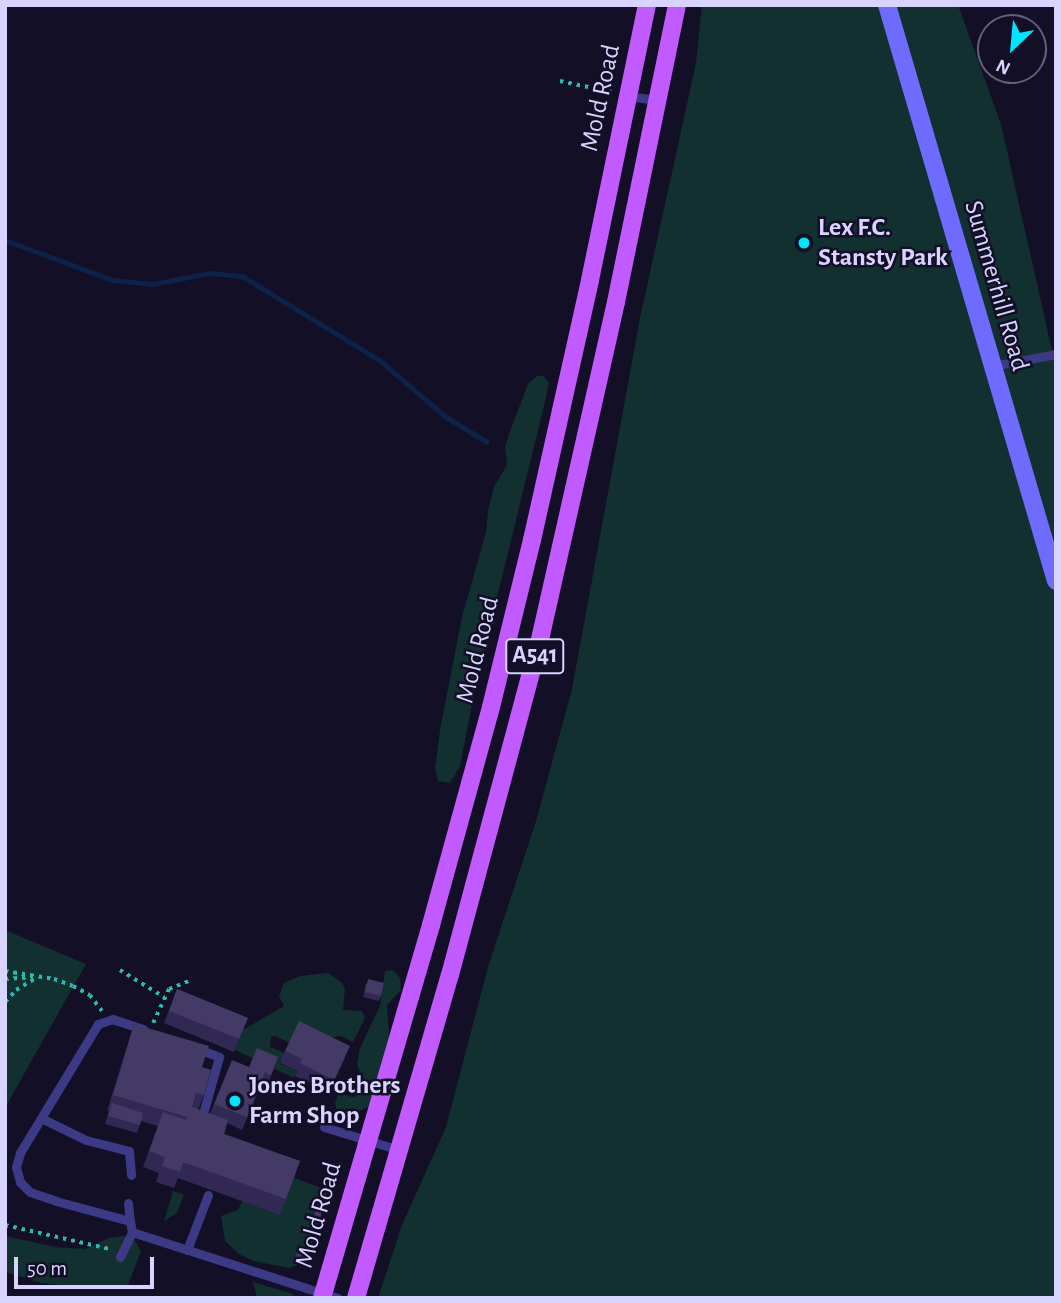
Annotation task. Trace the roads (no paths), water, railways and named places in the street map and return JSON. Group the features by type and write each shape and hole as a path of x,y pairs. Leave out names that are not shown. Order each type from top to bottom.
{"main road":[{"name":"Mold Road","path":"328,1296 369,1141 435,912 529,552 646,5"},
{"name":"A541","path":"356,1298 541,635 616,302 677,5"}],"street":[{"name":"Summerhill Road","path":"887,5 1056,581"}],"lane":[{"path":"628,96 658,100"},
{"path":"992,366 1056,354"},
{"path":"5,1169 18,1158 96,1027 105,1020 113,1019 149,1031"},
{"path":"189,1045 218,1056 224,1064 204,1110"},
{"path":"41,1118 86,1140 129,1151 131,1175"},
{"path":"324,1127 399,1150"},
{"path":"18,1158 16,1174 30,1192 130,1221"},
{"path":"187,1250 208,1195"},
{"path":"121,1254 132,1232 128,1203"},
{"path":"132,1232 328,1296"}],"waterway":[{"path":"5,240 112,280 153,284 209,273 242,276 379,360 446,417 487,442"}],"place":[{"name":"Lex F.C. Stansty Park","path":"804,243"},
{"name":"Jones Brothers Farm Shop","path":"235,1101"}]}
